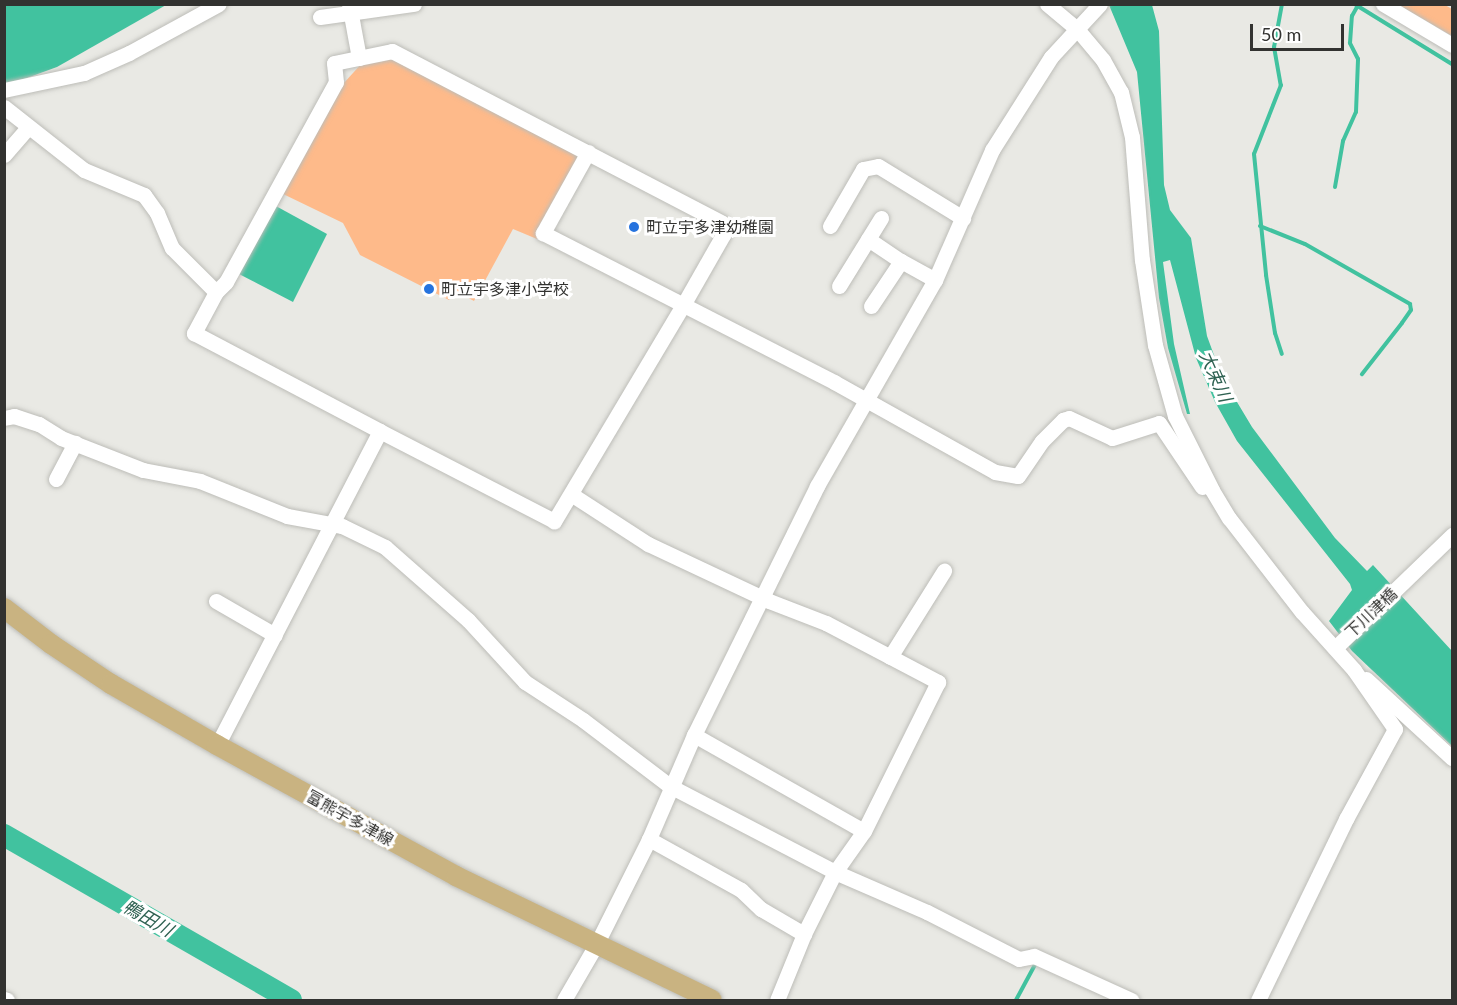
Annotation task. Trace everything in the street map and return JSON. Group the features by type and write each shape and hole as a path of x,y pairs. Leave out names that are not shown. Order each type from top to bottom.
{"main road":[{"name":"富熊宇多津線","path":"5,608 51,644 111,684 217,745 456,876 712,1000"}],"street":[{"path":"4,90 84,74 219,4"},
{"path":"320,18 350,9 414,4"},
{"path":"1047,4 1078,26 1103,60 1122,92 1128,112 1142,260 1160,366 1176,416 1212,490 1259,559 1337,646 1395,729 1346,819 1258,1000"},
{"path":"564,1000 597,943 649,839 694,735 760,597 817,486 935,280 980,176 1006,124 1052,57 1100,4"},
{"path":"1383,4 1452,45"},
{"path":"350,9 358,58"},
{"path":"392,51 588,152 722,223 723,235 555,521 194,333 216,292 226,282 336,82 334,63 392,51"},
{"path":"4,107 84,170 144,195 157,213 172,248 216,292"},
{"path":"4,155 28,127"},
{"path":"588,152 543,233 867,400 995,472 1009,477 1018,476 1042,441 1063,420 1069,418 1112,438 1159,423 1199,484 1206,491 1212,490"},
{"path":"830,226 864,169 878,166 963,218"},
{"path":"839,286 881,218"},
{"path":"868,239 935,280"},
{"path":"871,306 902,261"},
{"path":"4,418 14,416 39,424 61,438 143,470 200,482 287,516 334,524 385,547 468,620 525,682 592,726 670,786 835,872 927,912 1019,959 1034,956 1131,1000"},
{"path":"217,745 334,524 380,431"},
{"path":"56,479 75,443"},
{"path":"571,494 648,544 760,597 826,623 938,682 864,831 835,872 804,934 777,1000"},
{"name":"下川津橋","path":"1337,646 1452,535"},
{"path":"890,657 944,571"},
{"path":"216,602 275,635"},
{"path":"1354,670 1452,758"},
{"path":"694,735 864,831"},
{"path":"649,839 741,890 761,909 804,934"}],"shaded area":[{"path":"1399,5 1445,5 1452,9 1452,36"},
{"path":"391,57 581,154 537,239 513,229 474,301 454,290 449,300 360,255 343,223 281,193 343,84 363,62"}],"water":[{"path":"5,5 166,5 57,67 5,86"},
{"name":"大束川","path":"1109,5 1152,5 1159,31 1164,185 1170,210 1191,238 1207,336 1222,377 1252,427 1335,538 1367,571 1373,565 1452,651 1452,746 1352,651 1329,621 1352,590 1350,584 1237,441 1215,402 1196,358 1170,260 1163,262 1174,344 1190,414 1187,414 1168,348 1159,298 1137,72"},
{"path":"274,205 327,234 293,302 237,273"}],"waterway":[{"path":"1282,4 1274,47 1281,85 1254,154 1266,275 1275,333 1282,354"},
{"path":"1356,5 1452,64"},
{"path":"1335,187 1343,141 1356,112 1358,59 1350,43 1352,16 1358,5"},
{"path":"1260,226 1305,244 1410,304 1411,310 1362,374"},
{"name":"鴨田川","path":"4,835 291,1000"},
{"path":"1016,1000 1037,961"}],"place":[{"name":"町立宇多津幼稚園","path":"634,227"},
{"name":"町立宇多津小学校","path":"429,289"}]}
